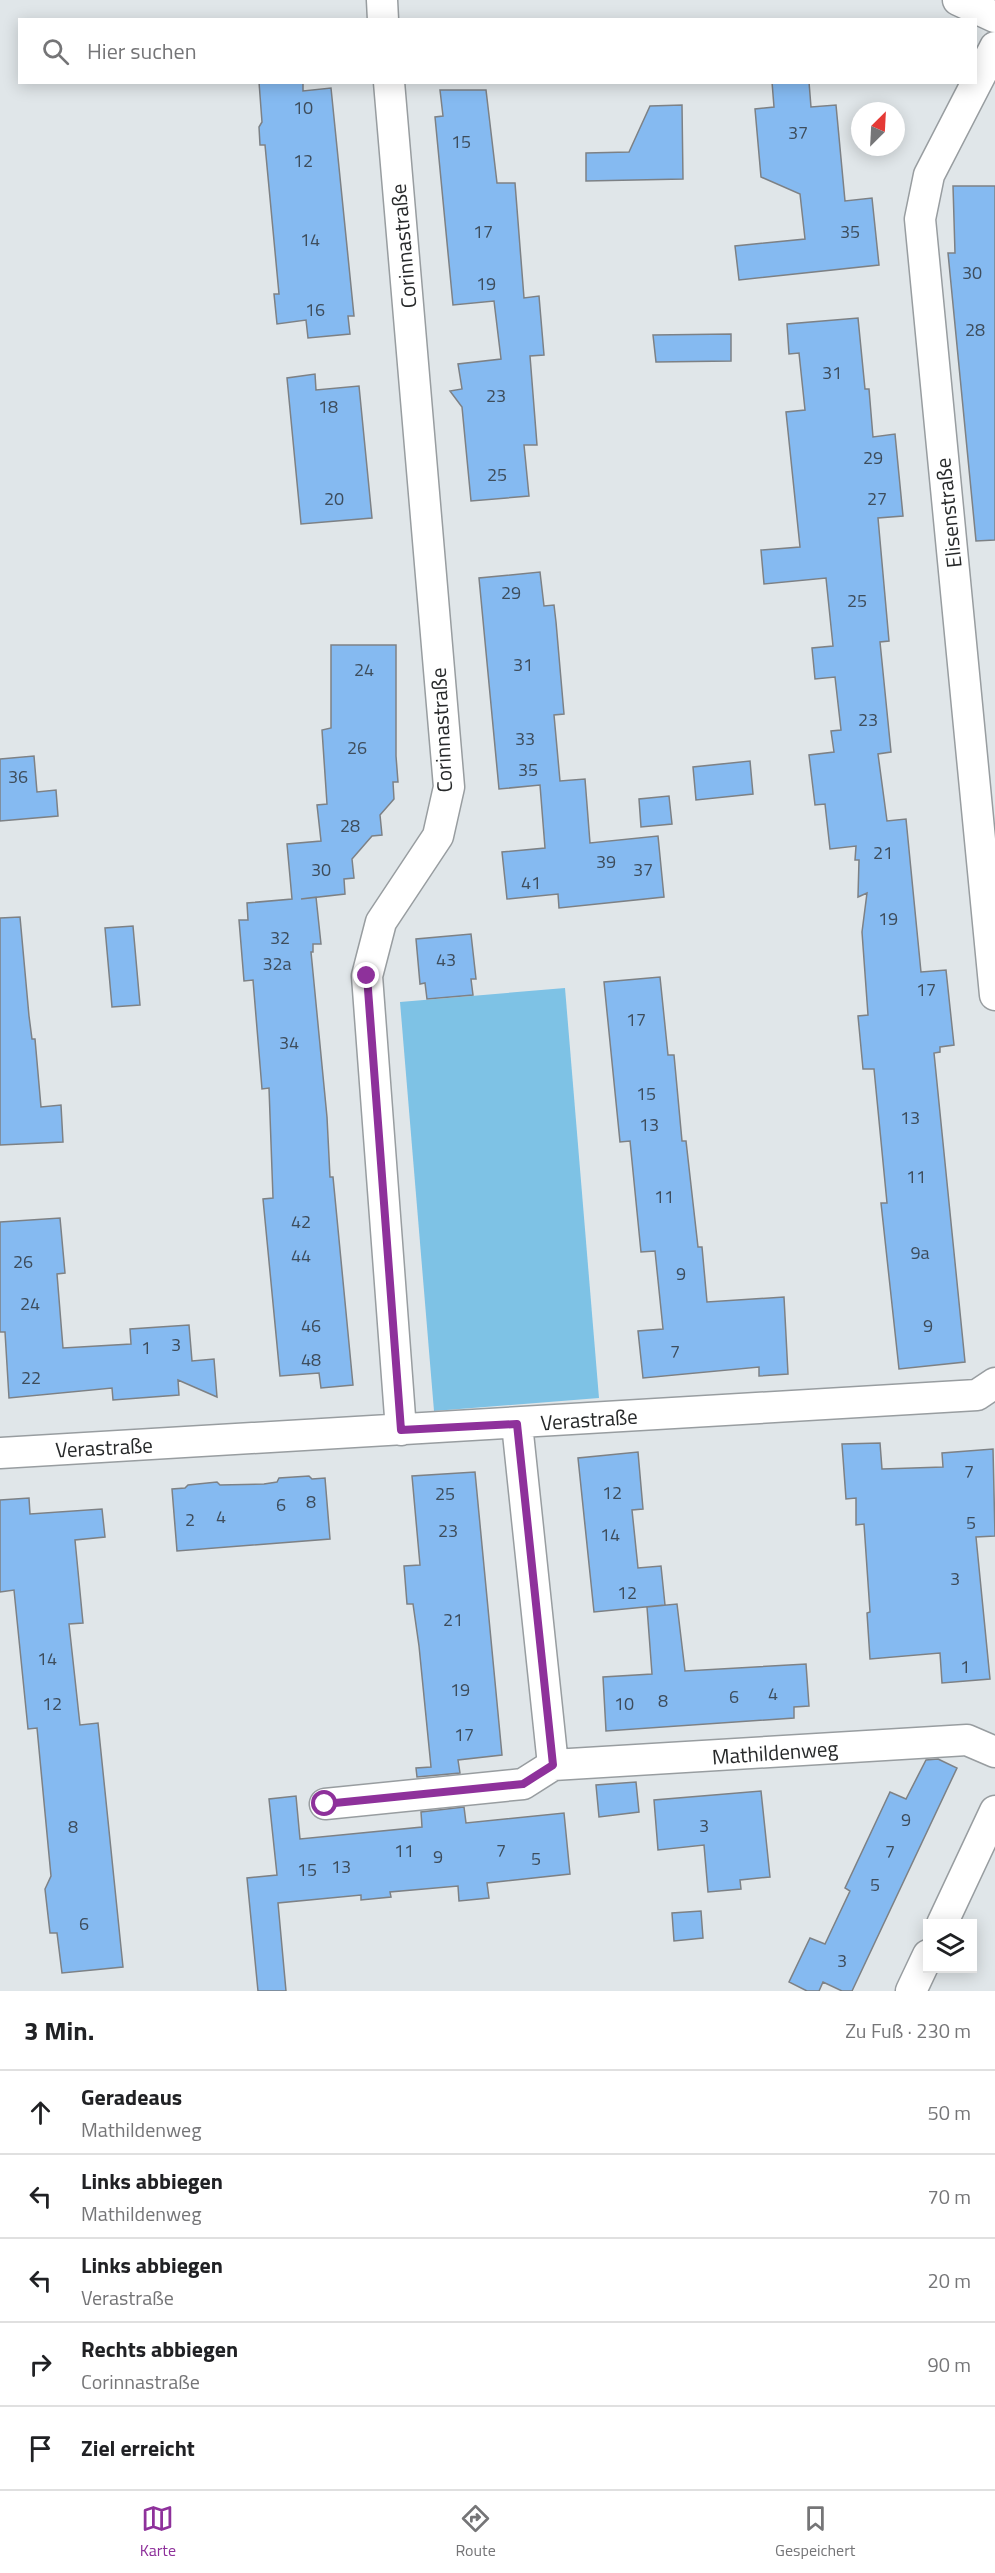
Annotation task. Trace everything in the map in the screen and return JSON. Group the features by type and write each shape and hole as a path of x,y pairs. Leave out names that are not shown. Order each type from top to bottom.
{"street":[{"path":"381,0 383,18"},
{"path":"958,0 995,17"},
{"name":"Elisenstraße","path":"977,82 995,47"},
{"name":"Corinnastraße","path":"389,84 449,787 438,836 381,922 367,976 401,1430"},
{"name":"Elisenstraße","path":"976,84 929,175 920,219 995,995"},
{"name":"Verastraße","path":"0,1453 977,1395 995,1383"},
{"path":"517,1424 553,1765"},
{"name":"Mathildenweg","path":"325,1804 523,1784 553,1765 967,1740 995,1752"},
{"path":"944,1919 995,1811"},
{"path":"911,1991 923,1964"}],"shaded area":[{"path":"565,988 599,1398 434,1411 400,1002"}],"building":[{"path":"259,84 303,84 303,91 331,88 354,316 348,316 350,334 308,338 306,320 277,324 274,294 279,294 265,145 260,145 259,127 262,122"},
{"path":"772,84 809,84 811,107 836,105 845,201 872,198 879,265 739,280 735,246 805,239 800,194 761,177 755,109 774,107"},
{"path":"440,90 486,90 497,183 515,183 524,298 539,296 544,355 530,356 537,445 524,445 529,496 471,501 462,407 450,391 462,389 458,364 501,359 494,301 453,305 435,117 443,116"},
{"path":"682,105 683,179 586,181 586,153 629,152 650,106"},
{"path":"953,186 995,186 995,540 976,541 948,253 955,253"},
{"path":"858,318 865,389 869,389 873,437 895,434 903,516 878,518 889,641 880,642 891,752 878,754 887,821 906,819 921,972 946,970 954,1045 940,1047 940,1052 934,1053 965,1362 899,1369 881,1203 887,1203 874,1069 863,1069 858,1016 868,1015 862,932 867,893 858,897 859,860 855,860 856,846 830,849 825,804 815,805 809,755 834,752 831,731 841,730 835,677 815,679 812,648 833,646 826,578 764,584 761,550 800,547 786,412 805,410 799,353 789,354 787,324"},
{"path":"731,334 731,361 656,362 653,335"},
{"path":"315,374 316,390 359,386 372,518 301,524 287,378"},
{"path":"540,572 544,606 554,605 556,622 564,714 554,715 560,781 585,779 590,843 658,836 664,897 559,908 558,894 507,899 502,852 545,848 540,785 499,789 479,578"},
{"path":"331,645 396,645 398,782 393,782 394,799 380,815 382,835 372,836 352,859 354,878 344,879 345,894 316,897 321,944 313,944 313,952 311,952 327,1117 330,1177 333,1177 353,1385 321,1388 319,1373 280,1376 263,1199 273,1198 269,1088 262,1089 253,980 244,981 239,920 248,920 247,903 292,899 287,844 321,841 317,805 327,804 322,730 331,728"},
{"path":"34,756 37,792 56,790 58,816 0,821 0,759"},
{"path":"750,761 753,794 696,800 693,767"},
{"path":"669,796 672,824 641,827 639,799"},
{"path":"20,917 29,1016 32,1039 35,1039 41,1107 61,1105 63,1142 0,1145 0,918"},
{"path":"133,926 140,1005 112,1007 105,928"},
{"path":"471,934 476,979 471,979 473,995 427,999 425,983 420,984 416,939"},
{"path":"660,977 668,1055 674,1055 682,1141 686,1141 698,1247 702,1247 707,1302 784,1297 788,1374 759,1376 759,1367 643,1378 638,1331 663,1329 655,1251 641,1252 630,1141 620,1142 604,982"},
{"path":"60,1218 65,1273 57,1274 63,1348 131,1344 130,1329 189,1325 192,1361 214,1359 217,1397 178,1380 179,1395 113,1400 112,1388 9,1398 5,1332 0,1332 0,1222"},
{"path":"880,1443 882,1469 943,1467 942,1453 993,1449 995,1536 976,1537 990,1679 942,1683 940,1653 870,1659 867,1613 870,1612 864,1524 856,1525 856,1498 846,1499 842,1444"},
{"path":"638,1452 643,1509 632,1510 638,1568 661,1566 665,1605 594,1612 578,1458"},
{"path":"475,1472 502,1755 458,1760 460,1773 417,1777 416,1768 431,1767 419,1646 413,1604 407,1604 404,1566 420,1565 412,1476"},
{"path":"309,1476 312,1479 325,1478 330,1539 177,1551 172,1489 217,1482 220,1485 264,1484 277,1482 279,1478"},
{"path":"29,1498 30,1514 102,1509 105,1537 75,1540 83,1623 69,1624 80,1725 98,1723 123,1967 62,1973 57,1933 50,1933 45,1889 51,1876 37,1728 28,1729 14,1590 0,1592 0,1500"},
{"path":"677,1604 685,1671 806,1664 809,1706 794,1707 794,1718 606,1731 603,1677 652,1674 647,1607"},
{"path":"938,1759 957,1768 852,1991 842,1991 823,1982 819,1991 807,1991 789,1982 810,1938 825,1944 850,1891 845,1888 890,1792 906,1799 926,1760"},
{"path":"636,1782 639,1812 599,1817 596,1785"},
{"path":"761,1791 770,1877 740,1880 741,1889 708,1892 704,1845 658,1850 654,1800"},
{"path":"296,1796 300,1839 422,1827 421,1812 464,1807 466,1823 564,1813 570,1874 487,1883 489,1898 459,1901 458,1886 390,1892 391,1897 361,1900 361,1895 278,1903 286,1991 258,1991 247,1878 277,1875 269,1799"},
{"path":"701,1911 703,1938 674,1941 672,1913"}],"route":[{"path":"325,1804 523,1784 553,1765 517,1424 401,1430 367,976"}]}
